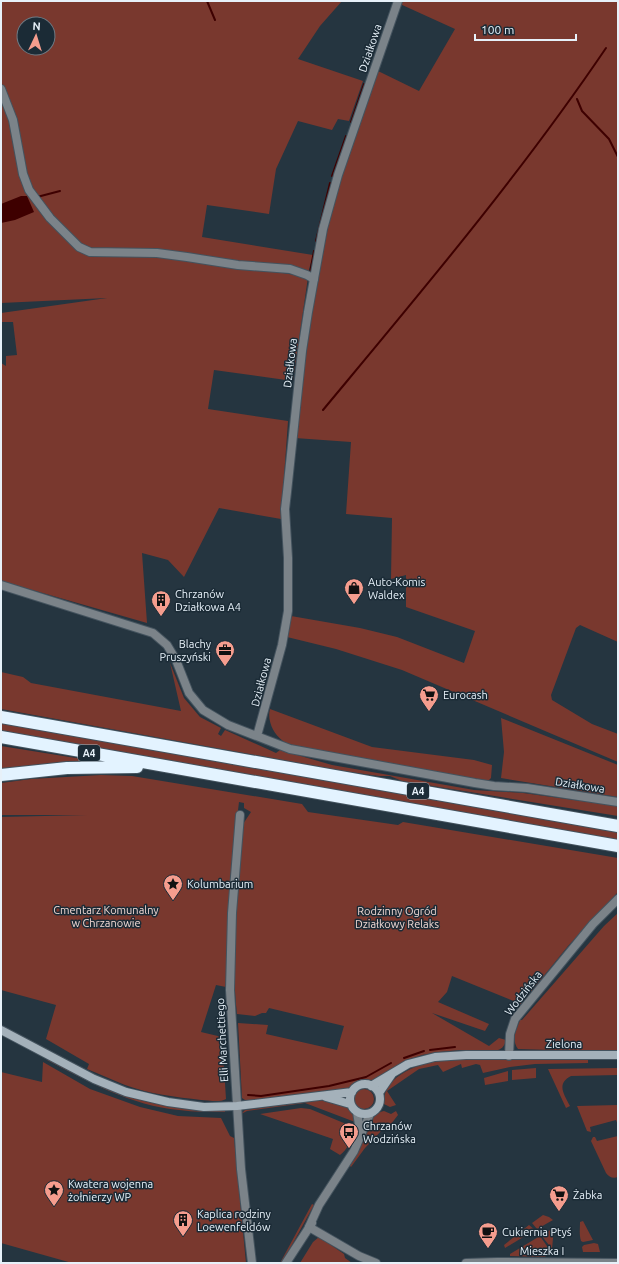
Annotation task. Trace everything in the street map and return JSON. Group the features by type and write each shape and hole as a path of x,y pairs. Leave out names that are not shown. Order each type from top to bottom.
{"highway":[{"name":"A4","path":"1,717 618,826"},
{"name":"A4","path":"1,737 618,846"},
{"path":"1,775 67,768 177,768"}],"main road":[{"path":"1,1030 88,1077 131,1094 181,1104 214,1107 237,1106 352,1092"},
{"path":"350,1104 352,1092 360,1085 371,1086 413,1062 435,1057 509,1056"},
{"name":"Zielona","path":"509,1056 618,1056"},
{"path":"378,1093 394,1072"},
{"path":"322,1096 350,1104 357,1112 370,1114 375,1111 380,1100 378,1093 371,1086"}],"street":[{"name":"Działkowa","path":"257,736 282,645 288,611 288,558 285,509 302,351 314,279 329,205 338,175 398,1"},
{"path":"1,89 13,120 24,174 29,190 50,218 75,244 84,250 90,252 157,253 238,265 290,269 314,279"},
{"name":"Działkowa","path":"1,585 144,629 153,634 167,645 176,660 189,693 203,710 228,725 290,749 326,757 488,785 527,788 618,802"},
{"name":"Elli Marchettiego","path":"240,815 234,878 230,990 243,1191 252,1263"},
{"name":"Wodzińska","path":"509,1056 510,1034 515,1019 593,924 618,899"},
{"path":"357,1112 359,1141"},
{"path":"286,1263 322,1207 328,1192 354,1151 370,1114"},
{"path":"309,1227 373,1263"},
{"name":"Mieszka I","path":"466,1263 618,1263"}],"green space":[{"path":"1,1 342,1 320,26 298,59 363,81 349,121 338,119 332,130 298,121 276,169 269,214 207,205 202,237 313,255 308,273 186,258 308,277 293,381 214,370 208,409 288,421 281,519 219,508 184,577 168,560 142,553 147,623 1,581 1,363 6,366 6,356 17,355 13,322 1,322 1,313 107,298 1,303"},
{"path":"401,1 618,1 618,642 580,625 576,628 551,695 552,700 592,724 618,734 618,762 402,670 336,649 287,637 291,616 360,628 397,637 464,663 475,631 406,607 406,575 391,579 392,518 346,514 351,442 295,438 311,318 332,205 378,71 419,91 455,29 400,4"},
{"path":"170,663 184,698 200,717 221,728 218,734 221,736 225,730 276,753 280,750 332,765 474,790 523,793 618,806 618,816 402,781 390,776 343,771 1,709 1,672 23,677 31,683 181,711"},
{"path":"270,709 372,747 474,760 492,765 491,778 488,781 394,766 293,746 286,743 276,735 269,718"},
{"path":"501,718 618,765 618,797 501,778 504,752"},
{"path":"1,721 618,830 618,842 1,733"},
{"path":"1,746 101,762 1,771"},
{"path":"101,775 132,776 302,804 308,812 398,825 403,822 618,858 618,892 568,946 521,1004 452,976 447,992 438,1002 489,1024 485,1031 432,1013 489,1046 499,1038 506,1040 503,1046 499,1049 495,1051 460,1050 422,1055 398,1065 378,1079 359,1082 345,1090 323,1091 248,1102 242,1098 238,1023 268,1025 266,1034 337,1050 344,1026 269,1008 266,1013 255,1016 237,1014 234,949 241,839 243,824 251,812 244,808 244,803 239,802 230,894 226,987 216,985 201,1032 222,1037 226,1099 217,1101 201,1100 153,1093 125,1085 87,1069 89,1064 46,1039 56,1005 1,990 1,817 87,815 1,815 1,783 31,779"},
{"path":"618,913 618,1052 518,1049 515,1038 520,1020 522,1020 604,926"},
{"path":"49,1059 90,1080 128,1096 155,1104 183,1108 225,1110 225,1112 185,1111 161,1108 127,1098 94,1084 47,1060"},
{"path":"588,1059 588,1063 535,1064 510,1067 483,1073 480,1065 476,1064 462,1068 461,1064 443,1072 438,1065 419,1069 387,1091 396,1105 390,1107 384,1104 385,1094 389,1085 396,1078 404,1072 424,1064 443,1060"},
{"path":"43,1062 90,1089 140,1107 178,1116 221,1118 230,1136 234,1138 246,1263 72,1263 1,1243 1,1072 42,1082"},
{"path":"536,1068 536,1078 512,1080 512,1070"},
{"path":"618,1068 618,1075 571,1076 566,1079 563,1090 570,1106 566,1108 548,1069"},
{"path":"508,1071 508,1081 485,1085 484,1078"},
{"path":"364,1089 371,1092 374,1099 371,1106 364,1109 357,1106 354,1099 357,1092"},
{"path":"311,1100 332,1101 345,1106 350,1110 355,1122 305,1103 247,1111 241,1114 245,1110"},
{"path":"618,1105 618,1125 616,1120 590,1127 591,1132 587,1131 577,1106"},
{"path":"301,1108 310,1109 351,1126 352,1134 348,1146 340,1155 330,1149 333,1139 260,1114"},
{"path":"384,1111 391,1114 396,1111 398,1115 391,1124 370,1124 375,1116"},
{"path":"370,1127 384,1128 365,1148 351,1167 349,1165 360,1149 367,1130"},
{"path":"618,1136 618,1177 613,1178 606,1173 591,1141 593,1137 595,1137 597,1141"},
{"path":"312,1204 314,1205 282,1263 280,1263"},
{"path":"543,1215 553,1220 537,1229 532,1223"},
{"path":"583,1221 593,1240 581,1241 580,1222"},
{"path":"529,1225 535,1230 505,1248 504,1245"},
{"path":"554,1228 552,1249 541,1235"},
{"path":"540,1236 551,1252 545,1257 510,1256 510,1254"},
{"path":"319,1237 344,1254 345,1258 352,1263 300,1263 313,1242"},
{"path":"594,1243 598,1244 600,1252 583,1252 582,1247 584,1245"}],"shaded area":[{"path":"21,196 27,196 34,212 15,220 1,223 1,204"}],"waterway":[{"path":"207,1 215,20"},
{"path":"323,410 505,187 606,48"},
{"path":"351,122 364,84"},
{"path":"577,99 582,111 609,139 618,157"},
{"path":"332,176 346,136"},
{"path":"316,241 330,183"},
{"path":"37,197 60,191"},
{"path":"310,273 314,251"},
{"path":"430,1050 455,1047"},
{"path":"404,1058 424,1051"},
{"path":"248,1095 261,1096 329,1086 366,1077 391,1063"}],"place":[{"name":"Auto-Komis Waldex","path":"354,605"},
{"name":"Chrzanów Działkowa A4","path":"161,617"},
{"name":"Blachy Pruszyński","path":"225,667"},
{"name":"Eurocash","path":"429,712"},
{"name":"Kolumbarium","path":"173,901"},
{"name":"Chrzanów Wodzińska","path":"349,1149"},
{"name":"Kwatera wojenna żołnierzy WP","path":"54,1207"},
{"name":"Żabka","path":"559,1212"},
{"name":"Kaplica rodziny Loewenfeldów","path":"183,1237"},
{"name":"Cukiernia Ptyś","path":"488,1249"}],"park label":[{"name":"Cmentarz Komunalny w Chrzanowie","path":"106,916"},
{"name":"Rodzinny Ogród Działkowy Relaks","path":"397,917"}]}
